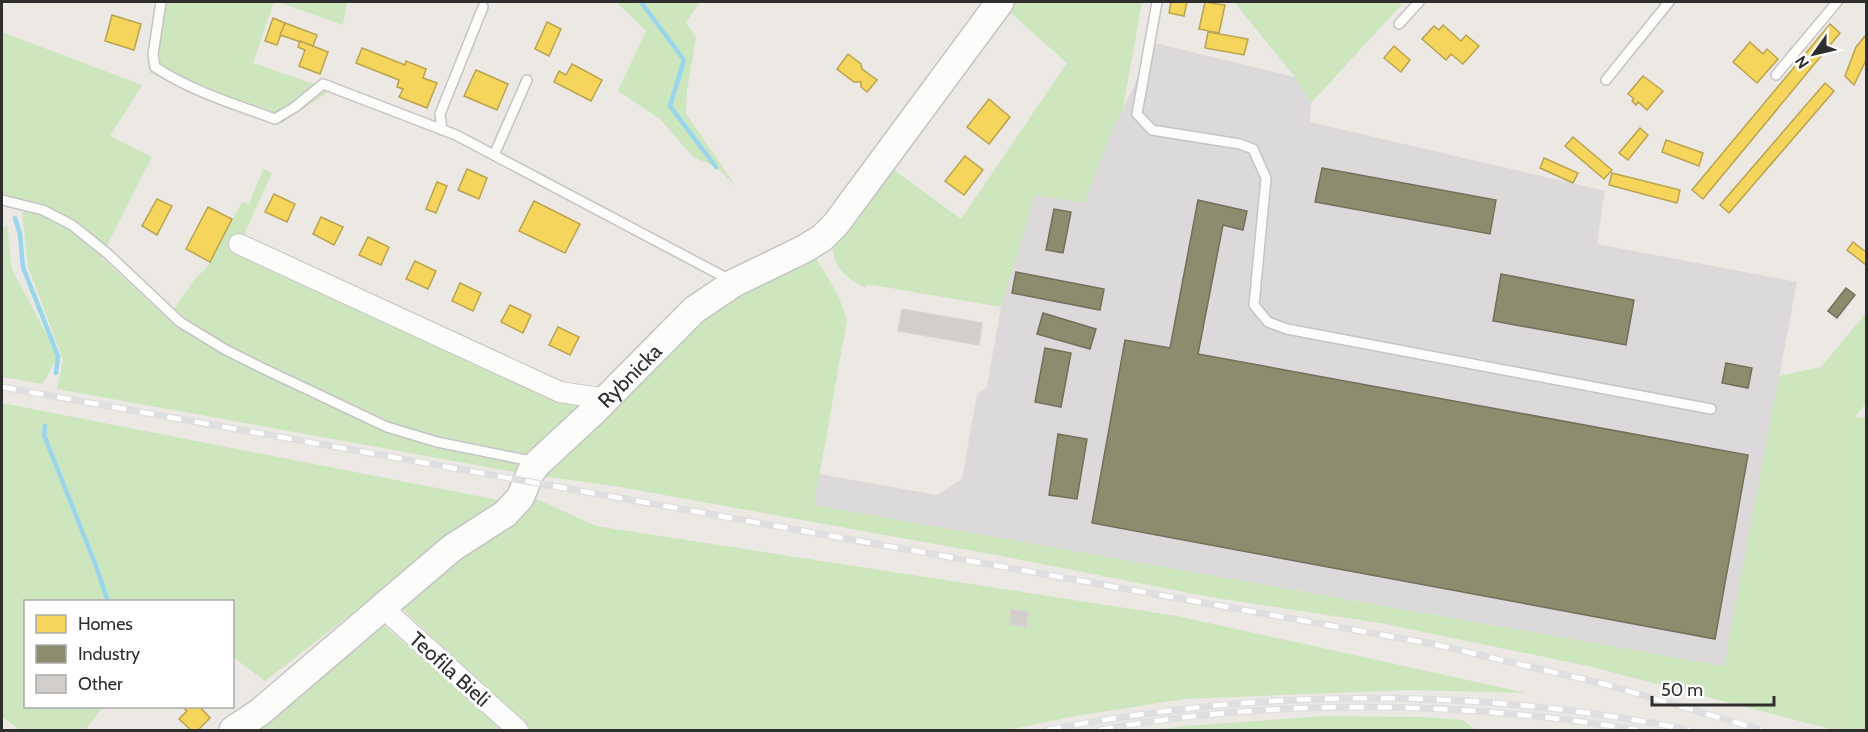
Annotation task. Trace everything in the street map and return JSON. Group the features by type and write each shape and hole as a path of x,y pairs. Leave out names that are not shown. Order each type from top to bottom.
{"street":[{"name":"Rybnicka","path":"233,730 260,712 452,548 513,507 538,463 606,399 688,315 734,283 799,253 827,234 992,7"},
{"path":"239,244 560,392 606,399"},
{"name":"Teofila Bieli","path":"383,608 518,730"}],"lane":[{"path":"161,2 153,54 155,67 168,75 214,96 275,119 295,107 324,84 442,130 494,155 734,283"},
{"path":"1157,2 1137,114 1152,130 1240,144 1253,149 1266,178 1254,305 1268,322 1287,329 1711,409"},
{"path":"1399,24 1419,2"},
{"path":"1606,80 1670,2"},
{"path":"1776,75 1837,2"},
{"path":"442,130 440,114 483,7"},
{"path":"494,155 527,80"},
{"path":"2,200 43,210 72,225 180,322 226,350 269,372 387,427 437,442 525,458 538,463"}],"shaded area":[{"path":"1155,43 1295,77 1311,103 1310,122 1605,191 1597,244 1797,282 1725,666 814,505 819,474 937,495 962,479 977,394 987,387 1001,307 1035,194 1084,203 1113,128"}],"green space":[{"path":"166,2 274,2 253,63 317,85 328,92 282,123 150,73"},
{"path":"278,2 347,2 343,25"},
{"path":"616,2 700,2 686,22 696,38 687,91 686,114 735,185 716,167 693,157 660,119 618,91 646,31"},
{"path":"1009,2 1142,2 1123,108 1084,203 1035,195 1001,307 867,284 866,288 840,269 834,255 834,238 887,165 961,219 1067,63 1005,8"},
{"path":"1234,2 1404,2 1311,103 1295,77"},
{"path":"2,32 142,85 110,136 152,157 101,257 167,318 194,280 207,267 242,202 249,204 263,169 272,173 240,243 592,401 520,473 57,389 63,360 28,267 22,214 34,203 2,197"},
{"path":"7,225 12,269 58,356 43,384 2,377 2,228"},
{"path":"813,253 838,295 847,320 814,505 1724,666 1779,376 1821,367 1866,313 1866,403 1855,417 1866,418 1866,730 1834,730 1588,666 1380,623 1210,597 996,555 614,486 539,476 708,307"},
{"path":"2,403 498,500 265,681 234,658 234,600 24,600 24,708 102,708 85,730 20,730 2,717"},
{"path":"537,499 596,526 1177,616 1526,693 1412,690 1184,699 1076,716 1007,730 531,730 399,606 456,556"},
{"path":"383,625 507,730 252,730"},
{"path":"1324,716 1422,717 1463,720 1476,730 1152,730 1186,726"}],"building: Homes":[{"path":"1171,2 1187,2 1184,16 1169,13"},
{"path":"1205,2 1225,5 1219,33 1199,29"},
{"path":"112,15 141,24 134,50 105,41"},
{"path":"273,18 285,23 277,45 265,41"},
{"path":"547,22 561,29 549,56 535,49"},
{"path":"285,23 317,35 313,46 280,35"},
{"path":"1830,24 1840,33 1703,199 1692,190"},
{"path":"1443,25 1461,41 1466,35 1479,46 1463,64 1451,54 1446,60 1422,39 1434,26 1439,30"},
{"path":"1208,32 1248,39 1244,55 1205,48"},
{"path":"1866,35 1866,60 1854,85 1845,76 1856,47"},
{"path":"300,41 328,52 320,74 299,66 305,50 298,47"},
{"path":"1750,42 1763,54 1767,49 1778,59 1757,83 1733,62"},
{"path":"1394,46 1410,60 1401,72 1384,58"},
{"path":"362,48 405,65 406,61 426,69 423,78 437,83 427,108 399,97 403,89 397,87 399,80 356,63"},
{"path":"848,54 861,64 862,69 877,80 867,92 861,87 861,82 854,82 837,69"},
{"path":"572,64 602,80 591,101 554,82 559,71 566,75"},
{"path":"476,70 508,84 497,110 464,96"},
{"path":"1643,76 1663,91 1647,110 1638,102 1636,105 1632,101 1634,99 1628,94"},
{"path":"1825,83 1834,91 1729,213 1720,205"},
{"path":"989,99 1010,117 989,144 967,127"},
{"path":"1640,128 1648,135 1628,160 1619,153"},
{"path":"1573,137 1612,170 1604,179 1565,146"},
{"path":"1666,140 1703,153 1699,166 1662,152"},
{"path":"965,156 983,170 964,195 945,181"},
{"path":"1544,158 1578,173 1573,183 1540,168"},
{"path":"467,169 487,178 479,199 458,190"},
{"path":"1612,173 1680,190 1677,203 1609,185"},
{"path":"437,182 447,186 436,213 426,209"},
{"path":"274,194 295,204 287,222 265,212"},
{"path":"157,199 172,206 157,235 142,226"},
{"path":"534,201 580,224 565,253 519,231"},
{"path":"208,207 232,219 210,262 186,249"},
{"path":"321,217 343,227 334,245 313,234"},
{"path":"368,237 389,247 381,265 359,255"},
{"path":"1853,242 1866,252 1866,265 1847,250"},
{"path":"415,261 436,271 428,289 406,279"},
{"path":"460,283 481,293 473,311 452,301"},
{"path":"510,305 531,315 523,333 501,322"},
{"path":"558,327 579,337 570,355 549,345"},
{"path":"183,708 201,708 210,718 198,730 191,730 179,719 187,711"}],"building: Industry":[{"path":"1322,168 1496,200 1490,234 1315,202"},
{"path":"1198,200 1247,211 1243,230 1223,225 1198,354 1748,455 1715,639 1092,523 1125,340 1170,348"},
{"path":"1054,209 1071,212 1063,253 1046,250"},
{"path":"1016,272 1104,289 1100,310 1012,293"},
{"path":"1501,274 1634,300 1626,345 1493,321"},
{"path":"1846,288 1855,295 1837,318 1828,311"},
{"path":"1043,313 1096,329 1090,349 1037,334"},
{"path":"1045,348 1071,353 1061,407 1035,402"},
{"path":"1726,363 1752,368 1748,388 1722,383"},
{"path":"1058,434 1087,439 1077,499 1049,495"}],"building: Other":[{"path":"902,309 982,323 979,345 898,331"},
{"path":"1011,609 1029,612 1026,627 1009,624"}],"waterway":[{"path":"641,2 684,60 670,106 716,167"},
{"path":"15,218 20,234 23,267 58,356 56,373"},
{"path":"45,426 44,435 107,600"}],"railway":[{"path":"2,387 1433,644 1604,684 1762,730"},
{"path":"1047,730 1128,716 1209,706 1289,700 1368,698 1448,700 1528,706 1609,716 1690,730"},
{"path":"1099,730 1233,712 1368,707 1504,713 1638,730"}]}
